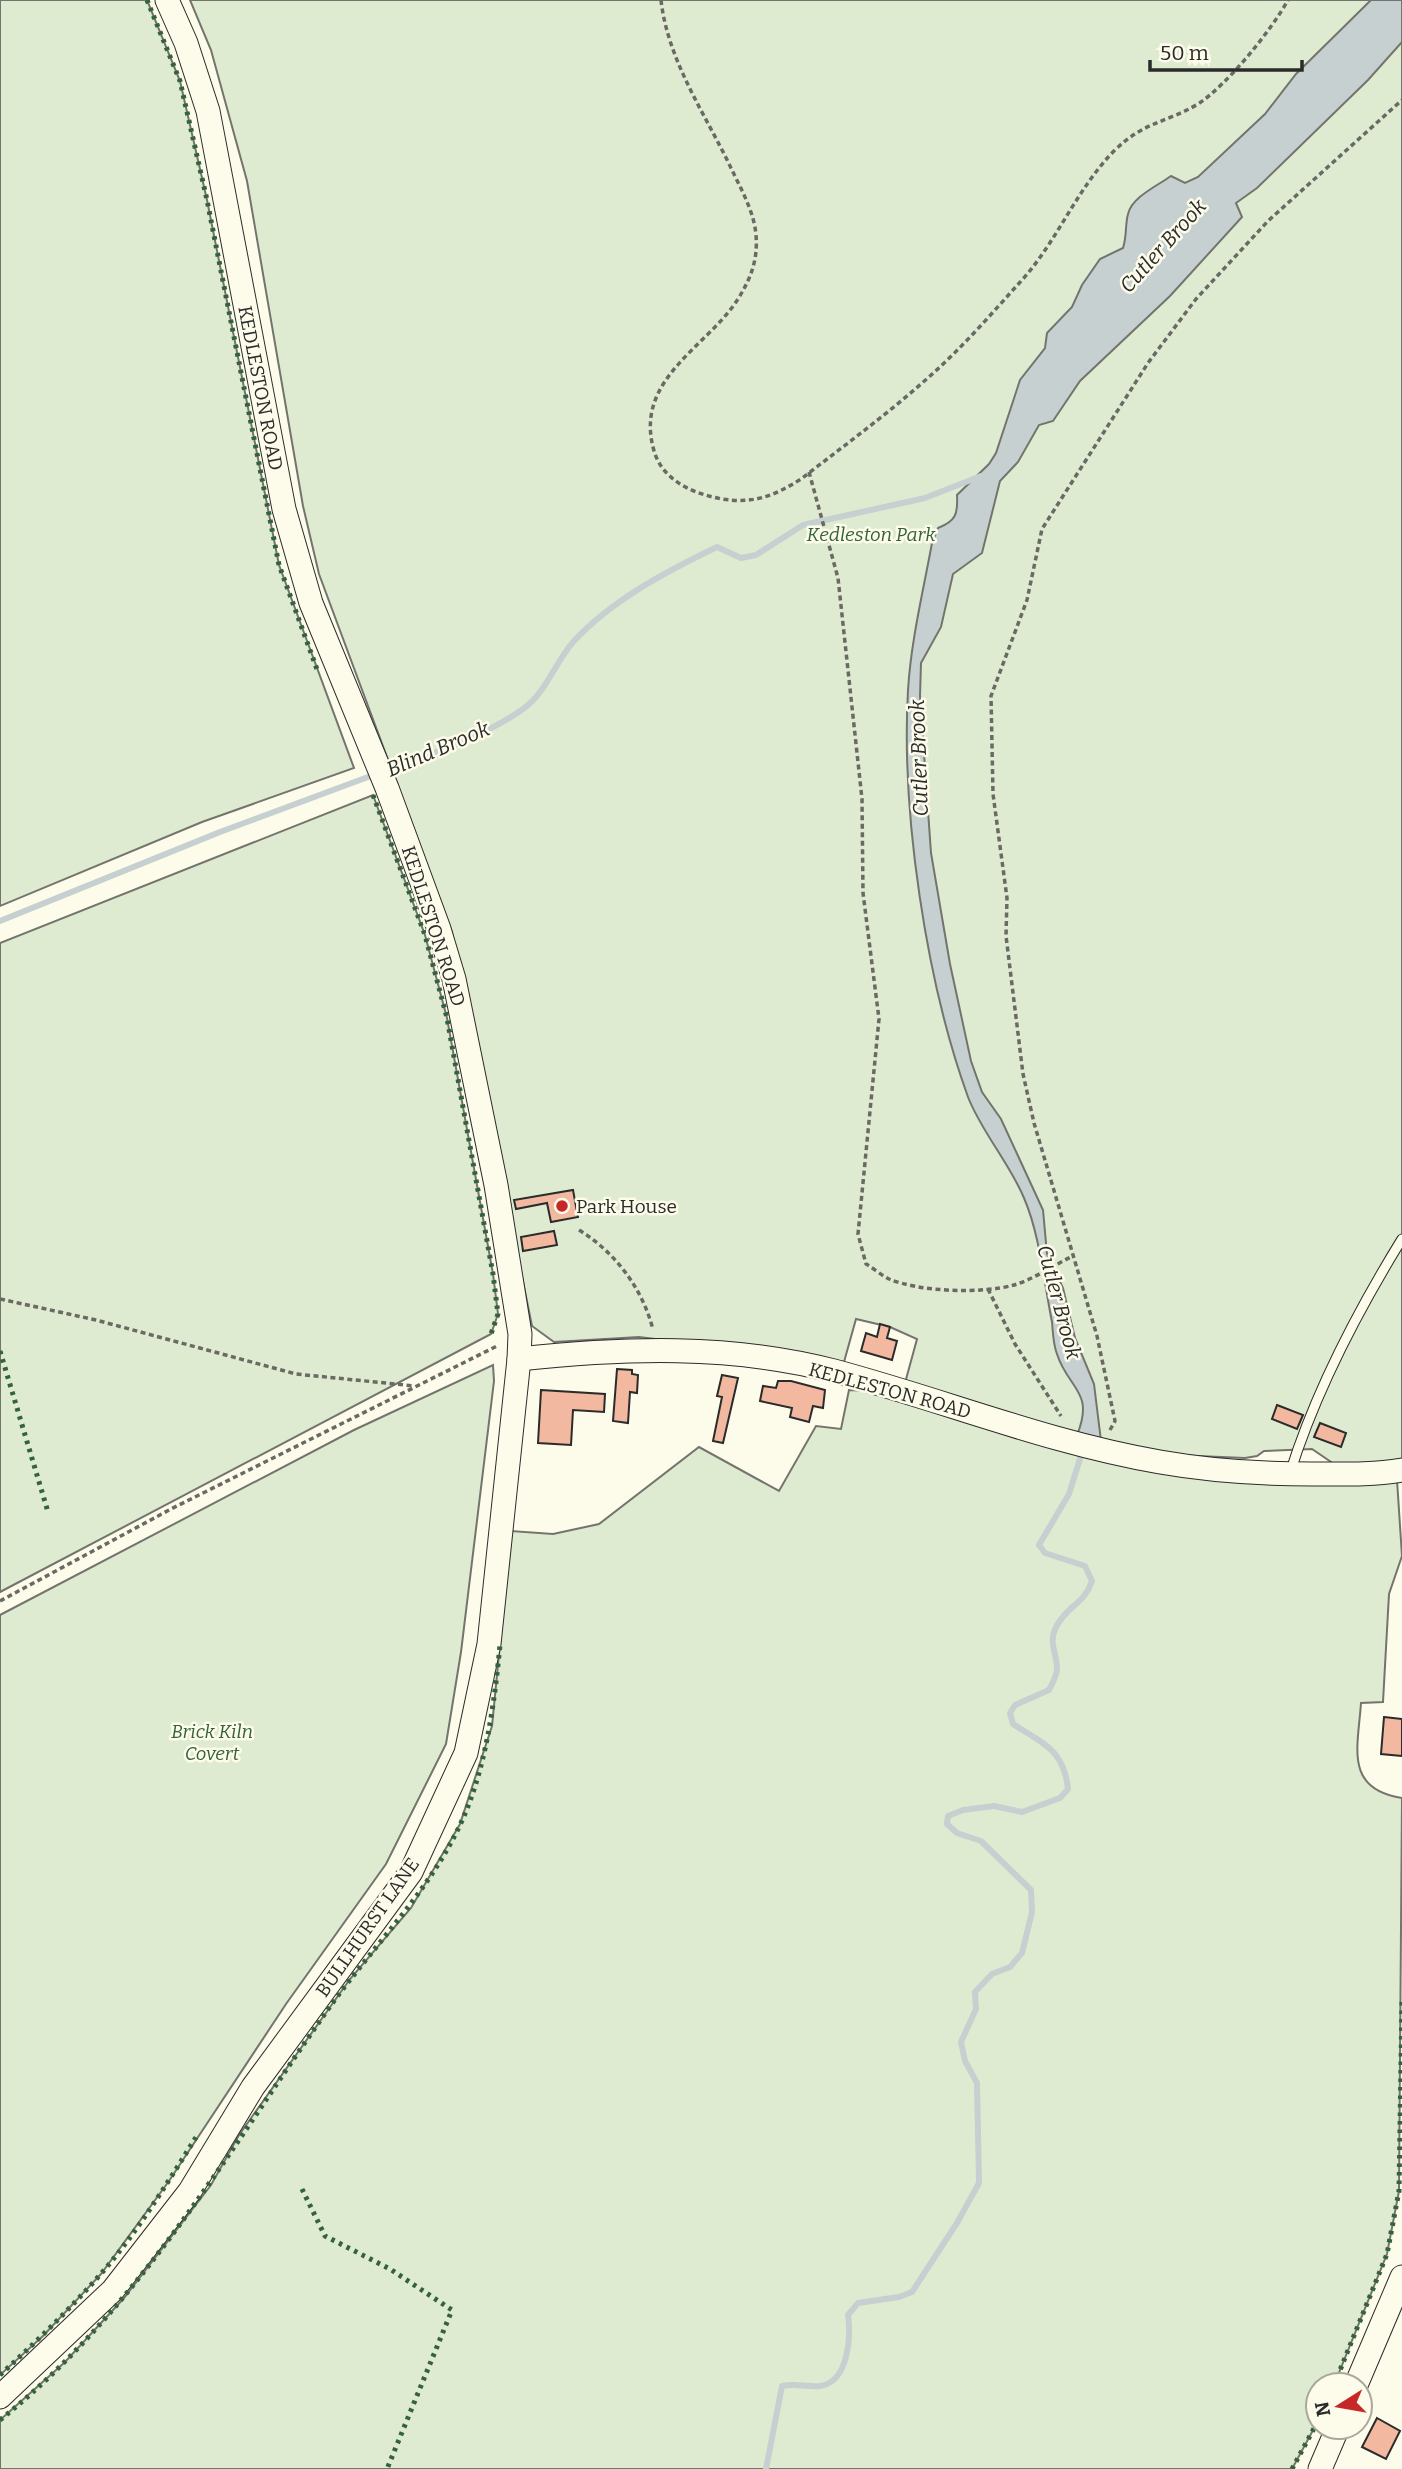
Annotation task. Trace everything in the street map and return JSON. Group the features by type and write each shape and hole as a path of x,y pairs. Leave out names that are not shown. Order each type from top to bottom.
{"street":[{"name":"KEDLESTON ROAD","path":"167,0 186,43 208,111 284,509 311,603 387,789 439,929 465,1020 520,1334 519,1359 609,1349 655,1348 717,1352 832,1371 1072,1432 1160,1462 1239,1473 1376,1474 1402,1470"},
{"name":"BULLHURST LANE","path":"0,2397 113,2290 190,2191 253,2087 411,1872 466,1753 489,1644 519,1359"},
{"path":"1362,2371 1402,2277"},
{"path":"1320,2469 1332,2441"}],"lane":[{"path":"1290,1474 1305,1427 1363,1302 1402,1238"}],"path":[{"path":"661,0 664,20 685,80 709,122 751,210 758,256 736,301 668,376 654,405 650,429 652,443 657,461 675,481 692,491 715,498 751,502 766,498 809,472 932,374 1023,279 1043,254 1076,200 1113,152 1142,127 1199,103 1246,60 1288,0"},
{"path":"1104,1443 1115,1421 1097,1336 1037,1135 1023,1074 1006,936 1007,898 993,794 991,696 1027,600 1042,529 1148,362 1196,299 1268,221 1402,100"},
{"path":"809,472 838,578 862,799 863,893 879,1019 858,1234 866,1264 889,1279 950,1290 988,1289 1014,1285 1074,1255"},
{"path":"579,1230 594,1239 642,1295 648,1310 655,1348"},
{"path":"988,1289 1022,1354 1072,1432"},
{"path":"0,1299 96,1321 296,1374 417,1386"},
{"path":"0,1601 172,1509 520,1334"}],"green space":[{"path":"0,0 147,0 180,81 207,200 279,565 354,768 202,822 0,906"},
{"name":"Kedleston Park","path":"190,0 1402,0 1402,1463 1337,1466 1312,1449 1264,1451 1257,1456 1245,1458 1174,1455 1101,1441 905,1383 917,1339 890,1327 856,1319 844,1362 639,1337 554,1342 532,1326 452,932 319,574 303,506 247,181 211,50"},
{"path":"373,795 425,935 447,1018 493,1274 498,1314 491,1334 0,1592 0,943"},
{"name":"Brick Kiln Covert","path":"493,1365 494,1381 461,1652 446,1744 386,1864 286,2004 169,2181 101,2274 43,2336 0,2375 0,1615 354,1430"},
{"path":"849,1390 869,1391 1056,1445 1397,1480 1402,1556 1389,1594 1383,1702 1361,1703 1357,1750 1363,1776 1371,1786 1383,1793 1402,1798 1399,2191 1387,2254 1340,2371 1304,2371 1304,2441 1307,2441 1292,2469 0,2469 0,2420 65,2362 124,2298 211,2185 239,2135 350,1979 411,1908 460,1824 492,1726 511,1531 553,1534 599,1524 699,1447 779,1491 816,1426 841,1429"}],"water":[{"path":"1371,0 1402,0 1402,42 1368,80 1257,188 1236,203 1242,217 1170,296 1080,381 1053,421 1039,425 1018,462 1000,481 982,553 953,574 941,627 921,663 920,696 931,853 950,964 971,1061 982,1092 1001,1119 1043,1210 1047,1254 1063,1288 1075,1338 1094,1384 1101,1441 1077,1435 1082,1420 1081,1399 1056,1350 1041,1259 1029,1212 1018,1185 968,1097 940,1002 920,896 909,789 908,690 918,616 932,543 938,528 949,523 955,516 957,495 989,464 996,453 1020,380 1045,348 1047,333 1072,307 1082,285 1100,259 1123,248 1128,214 1134,202 1171,176 1185,183 1198,177 1265,114 1296,74"}],"building":[{"name":"Park House","path":"573,1190 578,1217 551,1222 547,1203 516,1209 514,1200"},
{"path":"554,1231 557,1245 523,1251 521,1237"},
{"path":"880,1324 890,1327 887,1338 897,1341 892,1360 861,1351 866,1333 877,1337"},
{"path":"617,1369 632,1370 632,1374 638,1375 637,1393 630,1392 628,1423 613,1421"},
{"path":"722,1375 738,1378 723,1443 713,1441 722,1397 717,1396"},
{"path":"778,1381 791,1381 825,1390 823,1408 813,1406 809,1422 790,1417 792,1408 760,1401 763,1386 776,1388"},
{"path":"541,1390 605,1394 604,1412 573,1410 571,1445 538,1443"},
{"path":"1277,1405 1303,1415 1297,1429 1272,1419"},
{"path":"1320,1423 1346,1433 1341,1447 1314,1437"},
{"path":"1384,1717 1402,1719 1402,1756 1381,1754"},
{"path":"1377,2418 1400,2431 1386,2459 1362,2447 1365,2441 1374,2441 1374,2424"}],"waterway":[{"name":"Blind Brook","path":"386,770 474,737 523,709 538,695 567,649 605,612 660,576 698,556 717,547 741,558 756,555 803,525 925,498 981,476"},
{"name":"Blind Brook","path":"0,921 220,832 376,774"},
{"name":"Cutler Brook","path":"766,2469 782,2386 820,2386 830,2383 837,2376 848,2346 848,2315 858,2303 899,2297 912,2292 957,2223 979,2183 977,2083 965,2061 961,2042 976,2009 975,1992 992,1974 1010,1967 1022,1953 1032,1912 1031,1890 981,1841 957,1833 947,1824 948,1816 963,1810 994,1806 1022,1812 1060,1798 1068,1789 1062,1765 1051,1749 1013,1724 1010,1713 1015,1705 1049,1690 1057,1671 1053,1643 1056,1627 1085,1595 1092,1581 1085,1566 1045,1553 1039,1545 1069,1494 1083,1449"}],"hedge":[{"path":"147,0 180,81 207,200 279,565 318,672"},
{"path":"373,795 425,935 447,1018 493,1274 498,1314 491,1334"},
{"path":"0,1351 48,1512"},
{"path":"0,2420 50,2376 96,2328 139,2277 180,2225 331,2005 432,1874 460,1825 476,1782 492,1714 500,1645"},
{"path":"1340,2371 1387,2254 1399,2191 1402,2002"},
{"path":"0,2375 63,2315 113,2260 152,2207 198,2134"},
{"path":"302,2189 325,2236 390,2269 452,2310 387,2469"},
{"path":"1292,2469 1307,2441"}],"place":[{"name":"Park House","path":"562,1206"}]}
